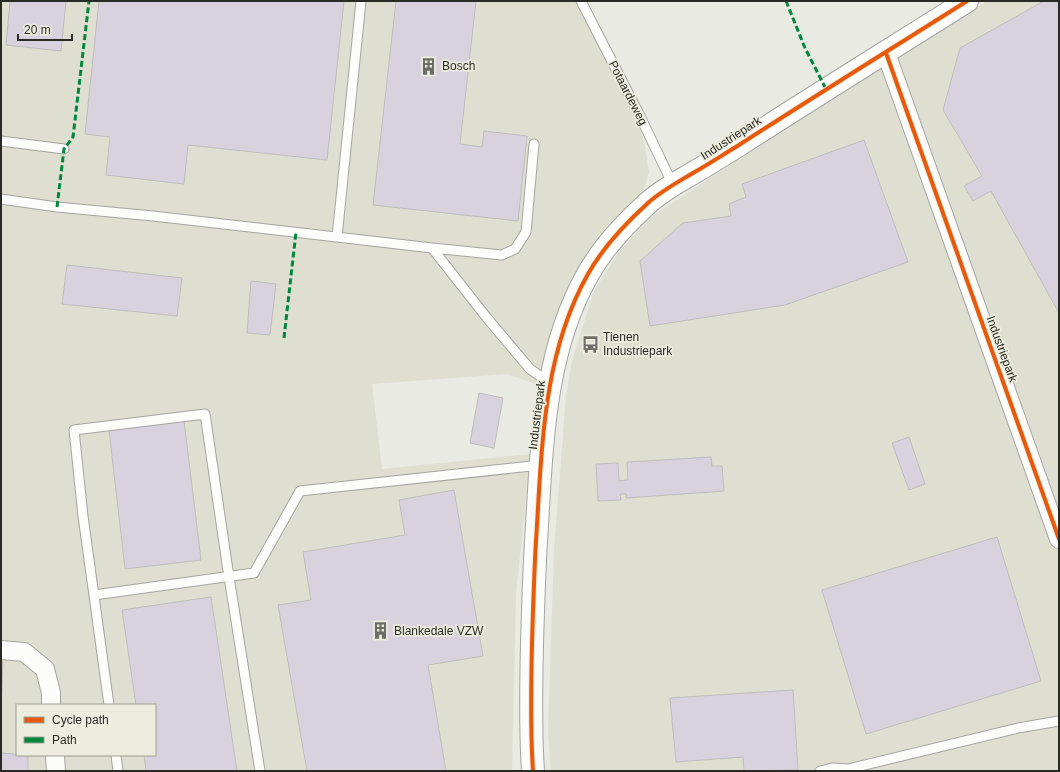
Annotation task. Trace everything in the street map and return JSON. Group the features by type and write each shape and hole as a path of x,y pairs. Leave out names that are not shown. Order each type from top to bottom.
{"street":[{"name":"Industriepark","path":"533,771 531,743 531,688 534,584 541,465 546,413 550,383 562,334 589,273 608,245 650,201 673,185 968,1"},
{"name":"Industriepark","path":"886,53 1059,539"},
{"path":"1,650 24,652 45,669 51,693 51,704"},
{"path":"55,756 56,771"}],"lane":[{"path":"337,237 361,1"},
{"name":"Potaardeweg","path":"580,1 640,116 673,185"},
{"path":"1,141 64,149"},
{"path":"1,199 57,207 176,218 502,255 515,249 526,232 534,144"},
{"path":"432,248 486,318 530,369 550,383"},
{"path":"109,704 83,516 74,430 206,414 229,577 260,771"},
{"path":"94,595 254,573 300,491 541,465"},
{"path":"820,771 832,768 848,769 1018,728 1059,721"},
{"path":"116,756 118,771"}],"shaded area":[{"path":"1,1 577,1 639,122 649,172 642,196 541,386 507,374 372,384 382,469 531,454 516,593 512,771 1,771"},
{"path":"987,1 1059,1 1059,771 551,771 548,731 554,550 566,397 572,361 594,291 619,252 648,219 792,124"}],"building":[{"path":"10,1 66,1 61,51 6,45"},
{"path":"99,1 344,1 327,160 188,145 184,184 106,175 110,137 85,134"},
{"name":"Bosch","path":"396,1 476,1 460,144 482,147 484,131 527,136 518,221 373,205"},
{"path":"1044,1 1059,1 1059,313 991,191 973,201 964,186 982,176 943,110 960,48"},
{"path":"864,140 908,262 785,305 650,326 640,261 683,223 731,216 729,204 746,197 742,184"},
{"path":"67,265 182,278 177,316 62,304"},
{"path":"251,281 276,284 270,335 247,333"},
{"path":"479,393 503,398 494,448 470,443"},
{"path":"184,421 201,560 125,569 109,430"},
{"path":"909,437 925,484 909,490 892,443"},
{"path":"711,457 712,466 722,466 724,491 626,498 626,494 620,494 621,500 598,501 596,464 618,463 619,481 628,480 627,462"},
{"name":"Blankedale VZW","path":"454,490 483,656 428,665 446,771 307,771 278,605 311,600 303,552 405,535 399,500"},
{"path":"997,537 1041,681 866,734 822,590"},
{"path":"211,597 237,771 146,771 144,756 156,756 156,704 136,704 122,610"},
{"path":"1,662 3,662 1,710"},
{"path":"793,690 798,770 744,771 743,757 676,762 670,698"},
{"path":"1,753 16,754 16,756 28,756 28,771 1,771"}],"marked path":[{"path":"57,207 64,149 73,137 89,1"},
{"path":"786,1 805,48 826,89"},
{"path":"284,338 296,232"}],"cycle path":[{"path":"533,771 531,739 531,676 536,541 543,438 553,370 561,337 573,305 588,274 600,255 615,236 640,210 658,195 967,1"},
{"path":"886,53 1059,539"}],"place":[{"name":"Bosch","path":"429,66"},
{"name":"Tienen Industriepark","path":"590,344"},
{"name":"Blankedale VZW","path":"381,631"}]}
